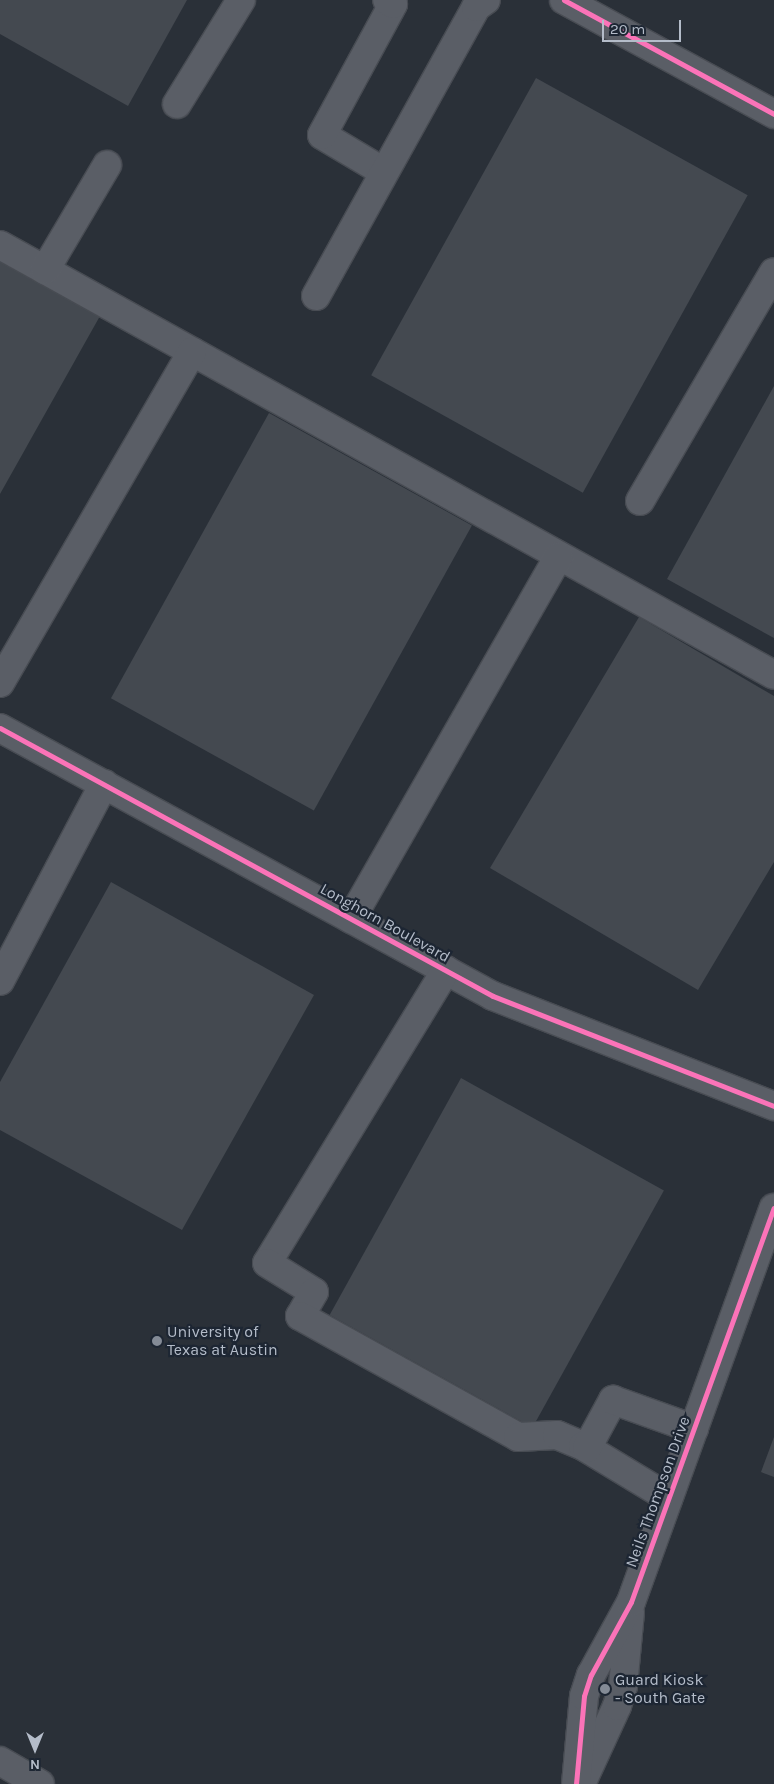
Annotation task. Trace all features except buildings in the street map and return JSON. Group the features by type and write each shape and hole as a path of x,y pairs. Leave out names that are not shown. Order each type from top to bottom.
{"street":[{"path":"177,104 241,0"},
{"path":"384,172 322,135 393,4 387,0"},
{"path":"316,296 476,7 486,0"},
{"path":"582,4 774,114"},
{"path":"45,270 107,165"},
{"path":"0,245 774,675"},
{"path":"640,500 774,272"},
{"path":"0,683 192,352"},
{"path":"351,918 559,556"},
{"name":"Longhorn Boulevard","path":"0,728 493,996 774,1106"},
{"path":"0,981 104,784"},
{"path":"446,970 267,1263 314,1292 300,1316 518,1437 557,1435 587,1448 669,1498"},
{"name":"Neils Thompson Drive","path":"576,1784 584,1696 591,1675 631,1602 774,1208"},
{"path":"587,1448 613,1400 694,1429"},
{"name":"Neils Thompson Drive","path":"582,1784 617,1706 623,1686 631,1602"},
{"path":"0,1761 40,1784"}],"cycle path":[{"path":"564,0 774,114"},
{"path":"0,728 493,996 774,1106"},
{"path":"576,1784 584,1696 591,1675 631,1602 774,1208"}],"place":[{"name":"University of Texas at Austin","path":"157,1341"},
{"name":"Guard Kiosk - South Gate","path":"605,1689"}]}
